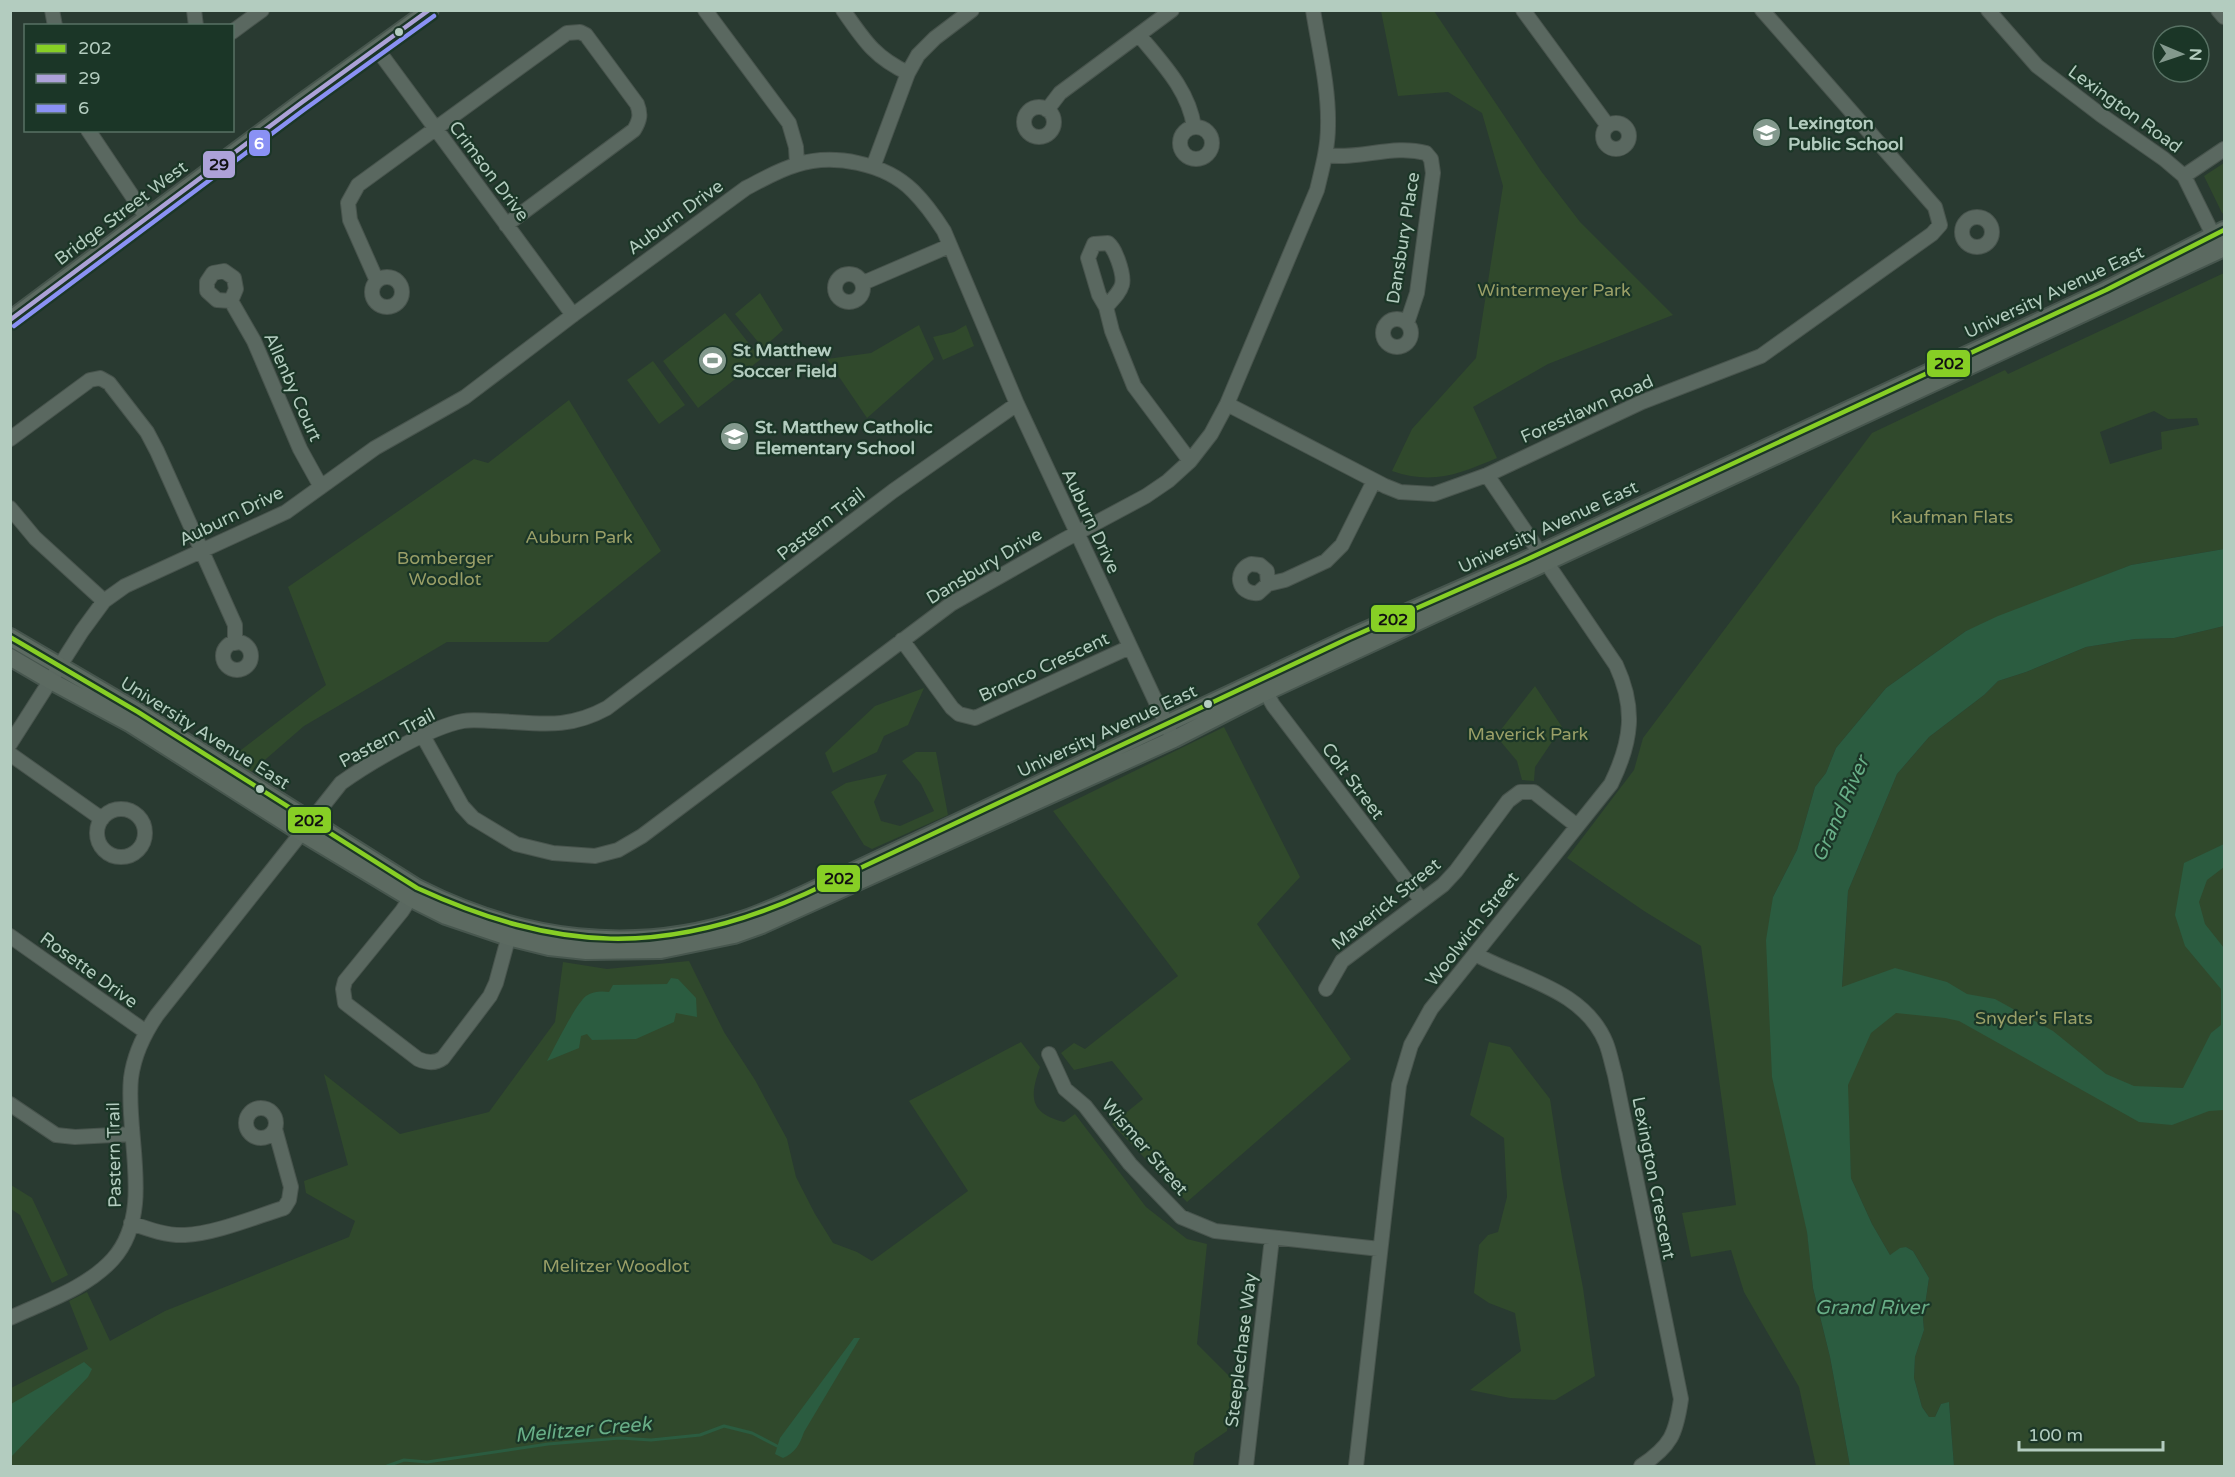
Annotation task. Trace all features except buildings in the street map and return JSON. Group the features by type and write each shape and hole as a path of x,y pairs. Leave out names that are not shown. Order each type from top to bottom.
{"main road":[{"name":"Bridge Street West","path":"10,320 430,10"},
{"name":"University Avenue East","path":"10,637 55,674 131,724 306,827 414,893 446,916 510,932 549,947 621,952 661,950 734,935 811,904 959,828 1170,732 1263,686 1543,558 2221,241"},
{"name":"University Avenue East","path":"10,657 55,674"}],"street":[{"path":"234,31 262,10"},
{"path":"705,10 789,123 796,147 797,164"},
{"path":"843,10 871,49 883,60 908,73"},
{"path":"873,167 908,73 918,54 972,10"},
{"path":"1047,110 1060,93 1172,10"},
{"name":"Dansbury Drive","path":"423,736 462,806 473,818 516,844 553,853 595,856 618,850 642,836 962,596 1146,496 1168,481 1190,461 1212,434 1227,404 1317,190 1325,155 1328,127 1327,99 1313,10"},
{"path":"1522,10 1608,126"},
{"path":"1762,10 1935,207 1940,225 1962,228"},
{"name":"Lexington Road","path":"1988,10 2037,66 2184,176 2221,241"},
{"path":"2218,10 2224,17"},
{"path":"377,281 350,220 348,203 358,185 567,33 580,32 586,35 637,104 640,113 639,123 634,130 506,225"},
{"path":"1139,35 1184,92 1194,127"},
{"name":"Crimson Drive","path":"377,49 573,315"},
{"path":"89,132 147,218"},
{"path":"2184,176 2224,149"},
{"name":"Dansbury Place","path":"1325,155 1340,157 1406,150 1426,153 1431,159 1433,173 1416,293 1407,323"},
{"name":"Auburn Drive","path":"10,744 82,631 104,601 133,581 202,552 286,512 375,448 465,397 746,188 797,164 839,160 873,167 911,189 934,215 944,231 1017,404 1170,732"},
{"name":"Forestlawn Road","path":"1227,404 1400,492 1415,495 1434,494 1487,475 1642,402 1761,356 1932,234 1940,225"},
{"path":"862,284 949,246"},
{"name":"Allenby Court","path":"231,301 254,341 300,449 321,488"},
{"path":"1106,307 1112,331 1134,386 1190,461"},
{"path":"10,439 90,380 100,378 109,382 147,432 235,625 235,643"},
{"name":"Pastern Trail","path":"10,1318 85,1281 100,1271 123,1246 131,1223 136,1197 131,1076 146,1032 157,1015 341,783 359,770 423,736 465,720 558,724 576,722 607,708 916,474 1017,404"},
{"name":"Woolwich Street","path":"1356,1467 1399,1085 1404,1065 1431,1009 1611,784 1622,761 1630,729 1627,690 1616,664 1487,475"},
{"path":"1268,584 1286,580 1326,561 1341,545 1374,480"},
{"path":"10,508 35,538 104,601"},
{"name":"Bronco Crescent","path":"902,640 952,708 959,714 975,718 1130,646"},
{"name":"Colt Street","path":"1263,686 1273,705 1422,901"},
{"path":"10,754 102,819"},
{"name":"Maverick Street","path":"1326,989 1342,961 1443,885 1508,801 1520,792 1534,792 1577,826"},
{"path":"414,893 345,981 343,996 345,1003 426,1063 438,1062 443,1058 490,996 496,983 510,932"},
{"name":"Rosette Drive","path":"10,936 146,1032"},
{"name":"Lexington Crescent","path":"1475,954 1559,993 1584,1010 1605,1042 1615,1075 1681,1399 1677,1426 1666,1447 1641,1467"},
{"name":"Wismer Street","path":"1048,1054 1065,1089 1085,1106 1130,1164 1181,1217 1215,1231 1380,1249"},
{"path":"10,1104 56,1135 75,1137 132,1134"},
{"path":"131,1223 167,1234 184,1236 200,1234 284,1208 290,1200 291,1187 274,1129"},
{"name":"Steeplechase Way","path":"1246,1467 1272,1238"}],"green space":[{"name":"Wintermeyer Park","path":"1381,11 1434,11 1541,171 1580,222 1673,315 1548,364 1473,407 1497,458 1446,476 1420,477 1392,471 1412,429 1476,358 1503,186 1482,113 1448,92 1398,96"},
{"path":"2224,163 2224,214 2204,176"},
{"name":"Kaufman Flats","path":"2224,273 2224,549 2131,565 1966,631 1886,688 1836,748 1826,773 1815,787 1797,850 1773,897 1813,1288 1830,1357 1850,1466 1816,1466 1799,1387 1744,1292 1731,1250 1691,1257 1682,1213 1736,1205 1701,946 1644,911 1567,858 1634,770 1643,738 1872,433 2005,370 2008,374","holes":["2154,411 2168,419 2197,418 2199,425 2161,432 2162,449 2110,464 2100,432"]},
{"name":"St Matthew Soccer Field","path":"760,293 783,330 763,348 735,314"},
{"name":"St Matthew Soccer Field","path":"725,313 761,359 698,408 663,361"},
{"path":"919,325 934,359 867,418 827,359 871,353"},
{"path":"966,325 974,346 943,360 933,337 954,332"},
{"name":"St Matthew Soccer Field","path":"653,361 685,405 659,424 627,380"},
{"name":"Bomberger Woodlot","path":"569,400 661,551 548,642 447,642 304,726 251,772 228,760 326,685 288,587 474,459 488,463"},
{"name":"Snyder's Flats","path":"2224,626 2224,1466 1954,1466 1949,1403 1941,1404 1935,1417 1929,1417 1922,1407 1914,1378 1915,1357 1924,1330 1923,1319 1929,1278 1913,1251 1906,1247 1890,1255 1872,1224 1851,1178 1842,987 1848,891 1897,774 1929,737 1984,695 1998,681 2086,647 2135,639 2174,638"},
{"name":"Maverick Park","path":"1535,686 1562,727 1535,767 1534,781 1522,780 1517,761 1496,736"},
{"path":"924,688 908,725 884,736 877,752 833,773 825,753 875,706"},
{"path":"1224,727 1300,877 1257,924 1351,1059 1187,1202 1112,1124 1143,1099 1112,1061 1074,1070 1061,1053 1074,1043 1085,1049 1178,976 1053,811"},
{"path":"916,752 936,752 948,815 872,849 864,845 831,792 846,783 887,774 874,802 881,821 900,826 934,811 921,784 902,761"},
{"name":"Melitzer Woodlot","path":"689,961 724,1032 755,1080 787,1139 796,1177 815,1214 833,1243 857,1252 872,1261 968,1191 909,1101 1021,1042 1040,1067 1034,1087 1035,1103 1039,1109 1044,1114 1064,1122 1075,1114 1146,1207 1187,1239 1207,1244 1197,1344 1232,1379 1227,1431 1195,1453 1193,1466 11,1466 11,1388 88,1349 69,1301 87,1292 110,1341 165,1311 349,1237 355,1221 306,1193 304,1181 348,1165 324,1074 400,1134 489,1112 555,1022 563,962 607,969"},
{"path":"1489,1042 1510,1047 1550,1099 1583,1288 1595,1376 1555,1400 1510,1398 1470,1390 1521,1351 1515,1313 1489,1303 1474,1293 1479,1245 1488,1235 1498,1232 1507,1197 1504,1138 1470,1115"},
{"path":"11,1185 32,1198 68,1275 52,1283 20,1215 11,1209"}],"water":[{"name":"Grand River","path":"2224,549 2224,626 2174,638 2135,639 2086,647 1998,681 1984,695 1929,737 1897,774 1848,891 1842,987 1895,968 1947,982 1967,994 1995,999 2053,1031 2106,1074 2134,1086 2183,1088 2211,1033 2221,1025 2221,989 2185,946 2175,915 2184,863 2224,844 2224,867 2207,880 2199,902 2205,924 2224,948 2224,1110 2209,1111 2172,1125 2139,1122 1959,1021 1896,1013 1871,1033 1848,1085 1851,1178 1872,1224 1890,1255 1900,1248 1906,1247 1913,1251 1929,1278 1923,1319 1924,1330 1915,1357 1914,1378 1922,1407 1929,1417 1935,1417 1941,1404 1949,1402 1954,1466 1850,1466 1830,1357 1813,1288 1807,1232 1772,1077 1766,940 1773,897 1797,850 1815,787 1826,773 1836,748 1886,688 1966,631 1998,616 2131,565"},
{"path":"671,978 678,979 696,998 697,1017 676,1013 674,1022 636,1039 592,1040 587,1034 581,1036 579,1048 547,1061 571,1017 586,996 592,993 609,992 613,985 667,984"},
{"path":"854,1338 860,1338 796,1448 783,1458 775,1454 780,1438"},
{"path":"84,1362 92,1369 88,1377 11,1457 11,1404"}],"waterway":[{"name":"Melitzer Creek","path":"387,1466 404,1460 427,1462 548,1444 620,1438 651,1440 700,1435 724,1426 752,1433 777,1446"}],"transit line":[{"name":"29","path":"10,320 429,10"},
{"name":"6","path":"14,326 434,16"},
{"name":"202","path":"10,637 138,712 417,888 468,909 517,925 564,935 611,939 657,937 705,929 754,914 805,894 1349,638 1519,563 2106,290 2224,230"}],"place":[{"name":"Lexington Public School","path":"1767,133"},
{"name":"St Matthew Soccer Field","path":"712,360"},
{"name":"St. Matthew Catholic Elementary School","path":"734,437"}],"park label":[{"name":"Auburn Park","path":"579,537"}]}
